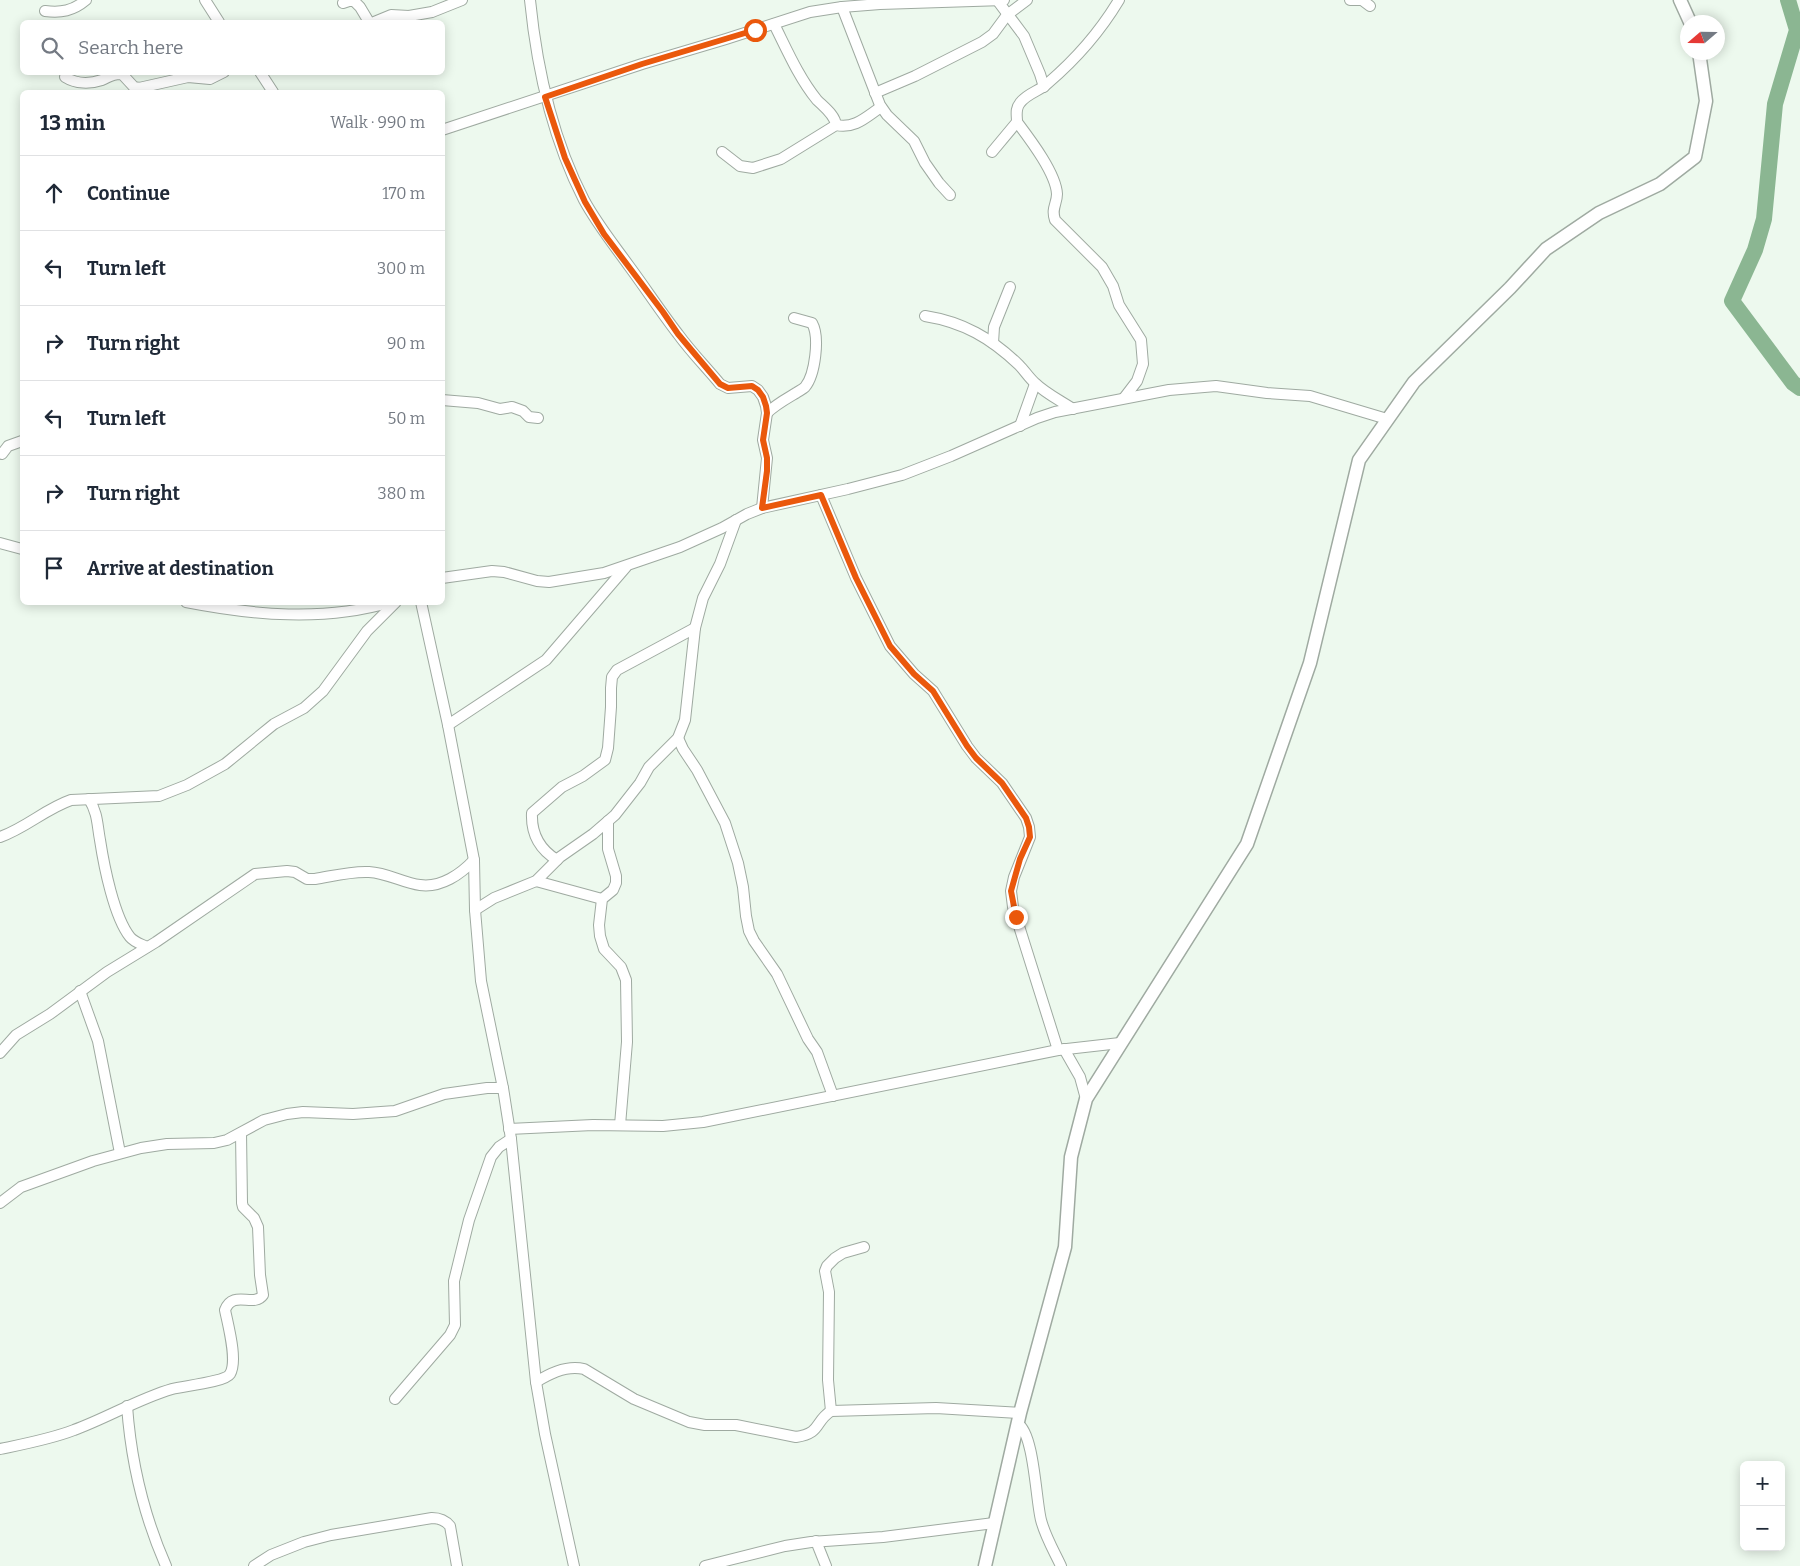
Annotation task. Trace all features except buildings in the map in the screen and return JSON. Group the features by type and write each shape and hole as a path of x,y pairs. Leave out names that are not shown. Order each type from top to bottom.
{"street":[{"path":"45,11 63,12 76,7 86,0"},
{"path":"205,0 218,20"},
{"path":"343,3 351,0 354,1 368,20"},
{"path":"379,20 391,15 409,16 432,12 462,0"},
{"path":"530,0 545,97 573,178 585,202 604,234 678,334 720,384 728,388 752,386 763,397 767,413 763,440 767,458 767,471 762,508"},
{"path":"997,0 1024,36 1044,87"},
{"path":"445,129 642,64 810,12 880,2 1004,0"},
{"path":"875,93 915,76 982,42 993,34 1007,15 1026,0"},
{"path":"1119,0 1078,53 1044,87 1026,97 1016,110 1017,122 1031,139 1055,184 1057,195 1053,215 1055,220 1102,267 1119,305 1141,340 1143,364 1137,381 1124,398"},
{"path":"1350,0 1362,0 1370,6"},
{"path":"1680,0 1687,15"},
{"path":"842,7 881,107 887,116 914,141 925,163 950,195"},
{"path":"774,24 797,69 817,99 834,117 836,124"},
{"path":"985,1566 1019,1419 1065,1247 1071,1157 1086,1099 1246,844 1310,663 1359,460 1414,382 1510,288 1546,249 1599,213 1660,184 1695,156 1706,101 1700,60"},
{"path":"65,77 72,81 88,82 102,80 111,75"},
{"path":"123,75 130,84 139,88 188,77 210,78 217,75"},
{"path":"262,75 272,90"},
{"path":"836,124 844,127 854,125 881,107"},
{"path":"992,152 1017,122"},
{"path":"722,152 740,166 753,168 781,158 836,124"},
{"path":"993,343 994,327 1010,287"},
{"path":"925,316 948,320 962,325 993,343 1020,366 1035,384 1073,409"},
{"path":"767,413 805,387 812,374 816,352 816,330 812,323 794,318"},
{"path":"1020,426 1035,384"},
{"path":"445,578 492,571 549,582 604,573 680,547 762,508 902,475 1055,412 1169,390 1216,386 1267,393 1310,396 1387,419"},
{"path":"445,400 478,403 500,409 512,407 523,411 529,417 538,418"},
{"path":"2,454 8,446 20,442"},
{"path":"821,495 856,578 890,646 914,674 933,691 967,746 976,758 1002,783 1026,818 1030,837 1014,877 1011,891 1013,906 1061,1049 1080,1077 1086,1099"},
{"path":"475,910 494,898 536,881 557,860 608,822 640,783 649,767 678,738 685,720 695,628 703,598 720,564 736,520"},
{"path":"0,543 20,548"},
{"path":"448,725 546,660 627,566"},
{"path":"202,605 258,613 313,614 350,612 379,605"},
{"path":"0,837 18,830 58,805 77,799 159,796 225,764 274,724 304,708 324,691 367,631 393,605"},
{"path":"422,605 448,725 474,860 475,910 481,981 503,1088 510,1134 536,1382 545,1434 574,1566"},
{"path":"557,860 548,855 539,845 531,823 532,813 562,787 583,776 605,760 608,748 612,678 617,670 695,628"},
{"path":"678,738 697,770 728,831 734,847 743,887 746,916 754,942 777,974 808,1039 817,1052 832,1096"},
{"path":"89,799 96,810 108,884 127,931 133,940 147,947"},
{"path":"96,810 102,799"},
{"path":"608,822 608,849 616,876 616,883 613,890 602,899 599,925 604,949 621,967 626,980 627,1042 620,1125"},
{"path":"0,1053 16,1035 50,1014 125,960 255,874 287,871 295,872 306,879 316,879 368,872 428,885 446,880 464,871 474,860"},
{"path":"536,881 602,899"},
{"path":"474,889 494,898"},
{"path":"125,960 128,948 127,931"},
{"path":"80,991 98,1041 120,1153"},
{"path":"395,1399 450,1335 455,1325 454,1281 469,1220 491,1157 510,1134 620,1125 663,1126 703,1122 1061,1049 1120,1044"},
{"path":"0,1203 21,1188 73,1167 120,1153 167,1144 214,1143 227,1140 264,1120 287,1114 303,1112 353,1114 395,1111 444,1094 503,1088"},
{"path":"0,1449 73,1431 127,1406 173,1389 218,1381 231,1374 233,1363 225,1310 227,1306 236,1300 256,1300 262,1298 263,1295 260,1275 258,1227 254,1218 243,1207 242,1203 242,1133"},
{"path":"832,1411 828,1380 829,1292 826,1271 827,1266 843,1253 864,1247"},
{"path":"536,1382 554,1373 578,1368 584,1369 634,1399 689,1422 705,1425 736,1425 796,1437 814,1432 827,1414 832,1411 936,1408 1019,1419"},
{"path":"127,1406 139,1488 147,1516 166,1566"},
{"path":"1019,1419 1025,1431 1041,1520 1061,1566"},
{"path":"254,1566 271,1555 331,1535 432,1518 441,1519 450,1526 456,1566"},
{"path":"705,1566 786,1546 816,1541 884,1537 994,1523"},
{"path":"816,1541 826,1566"}],"waterway":[{"path":"1788,0 1797,30 1775,104 1764,219 1755,250 1732,301 1793,383 1800,388"}],"route":[{"path":"755,30 642,64 545,97 551,118 573,178 585,202 604,234 678,334 724,387 752,386 763,397 767,413 763,433 767,471 762,496 762,508 821,495 856,578 890,646 914,674 933,691 967,746 976,758 1002,783 1026,818 1030,837 1020,859 1011,891 1016,917"}]}
